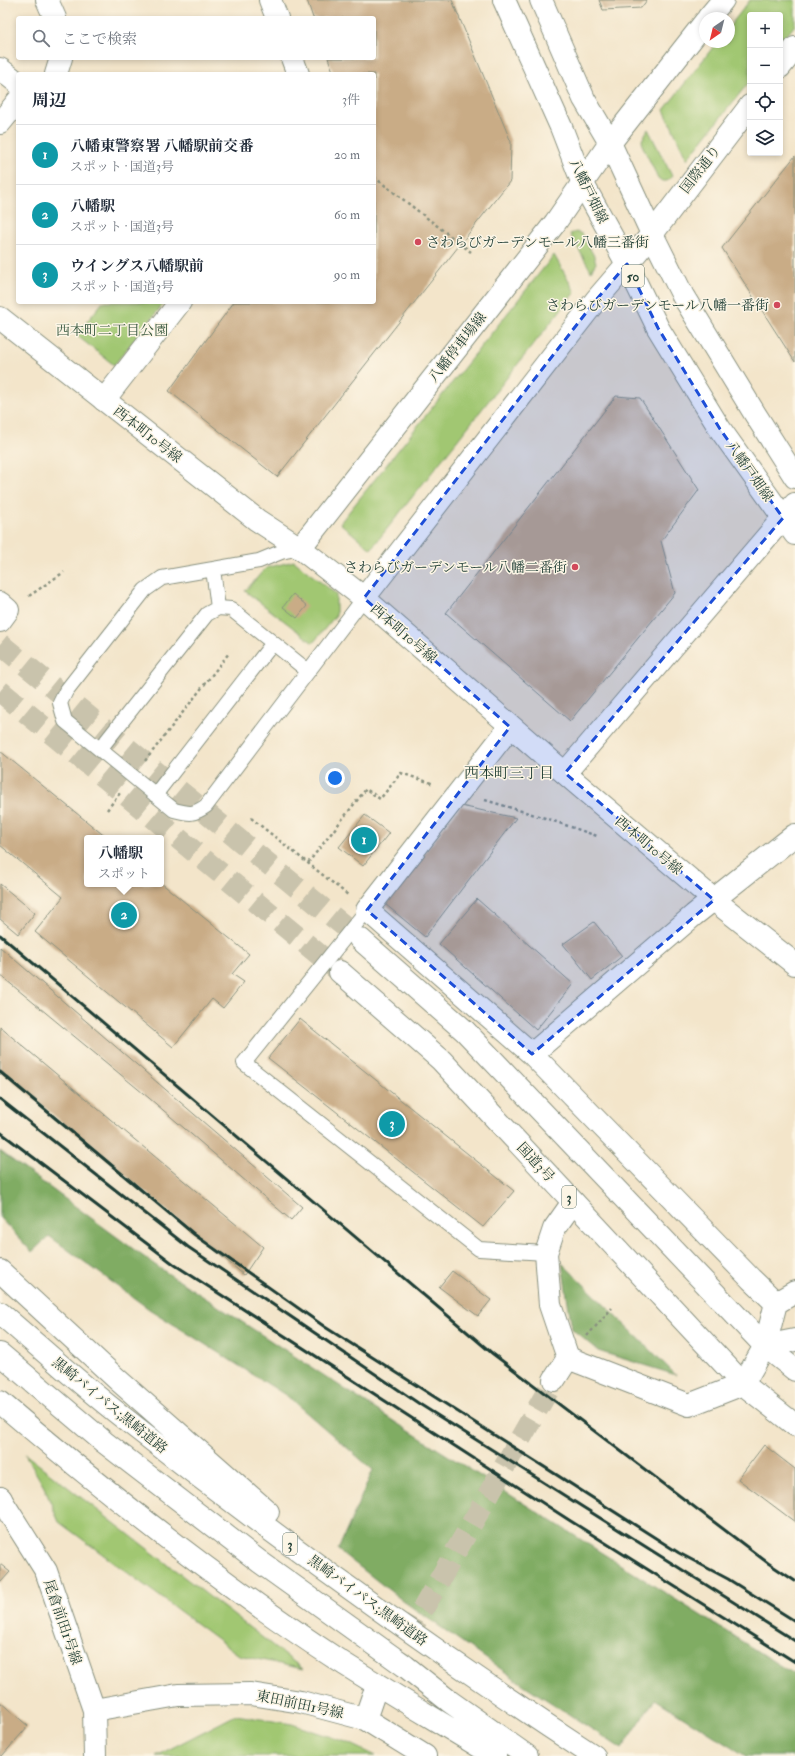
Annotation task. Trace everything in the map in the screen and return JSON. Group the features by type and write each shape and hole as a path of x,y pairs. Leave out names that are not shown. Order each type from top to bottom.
{"main road":[{"path":"47,0 54,16"},
{"path":"270,0 276,16"},
{"name":"八幡戸畑線","path":"504,0 561,127 583,184 627,264 658,328 720,429 791,519"},
{"name":"50","path":"541,0 584,99 610,143 652,234 693,315 795,477"},
{"path":"713,12 722,0"},
{"path":"610,143 699,30"},
{"path":"783,63 795,48"},
{"path":"57,72 60,60"},
{"path":"293,60 297,72"},
{"path":"0,68 16,81"},
{"path":"0,123 16,103"},
{"name":"国際通り","path":"652,234 747,110"},
{"name":"八幡停車場線","path":"300,548 555,223 610,143"},
{"path":"364,598 596,300 652,234"},
{"path":"104,400 178,304"},
{"name":"西本町10号線","path":"0,318 257,520 300,548 364,598 565,774 714,900 795,964"},
{"path":"565,774 756,547 791,519"},
{"path":"510,727 367,910 532,1054 776,1303"},
{"path":"532,1054 694,914 714,900 795,835"},
{"path":"360,939 465,1031 765,1346 795,1370"},
{"name":"国道3号","path":"340,972 441,1060 743,1384 795,1424"},
{"path":"568,1358 550,1305 546,1254 554,1229 573,1202"},
{"path":"0,1271 118,1380 264,1508 434,1648"},
{"path":"568,1358 689,1405 743,1384 765,1346 776,1303 795,1292"},
{"name":"黒崎バイパス;黒崎道路","path":"0,1313 124,1418 277,1535 434,1648 594,1756"},
{"path":"765,1346 795,1340"},
{"name":"3","path":"0,1354 104,1442 260,1562 405,1666 448,1701 527,1756"},
{"path":"554,1380 568,1358"},
{"path":"0,1402 139,1515 240,1592 338,1660 495,1756"},
{"name":"尾倉前田1号線","path":"0,1498 46,1571 94,1710 95,1756"},
{"name":"東田前田1号線","path":"94,1710 178,1695 251,1694 300,1702 365,1719 425,1756"},
{"path":"365,1719 373,1696"}],"lane":[{"path":"300,548 281,552 259,561 162,578 145,590 66,690 60,703 65,721 174,810 195,813 206,806 364,598"},
{"path":"213,569 218,608"},
{"path":"100,749 207,614 218,608 231,609 308,671"},
{"path":"155,795 273,643"},
{"path":"367,910 244,1063 479,1249 546,1254"}],"path":[{"path":"376,179 471,252"},
{"path":"3,612 64,572"},
{"path":"107,810 229,654"},
{"path":"251,818 367,910"},
{"path":"568,1358 612,1308"}],"highlighted area":[{"path":"627,264 658,328 720,429 783,518 565,773 714,900 532,1054 367,910 510,727 364,598 596,300"}],"green space":[{"path":"750,0 795,0 795,25 783,40 783,12 747,12 747,85 687,159 664,110 712,48 735,48 735,19"},
{"path":"648,129 672,176 667,181 662,181 658,178 643,147 642,140"},
{"path":"576,232 582,234 594,256 596,263 591,271 570,234"},
{"path":"554,255 575,292 371,549 340,523"},
{"name":"西本町二丁目公園","path":"101,304 163,304 114,365 76,335"},
{"path":"294,561 336,594 336,615 313,643 245,591 266,568"},
{"path":"0,1151 155,1265 395,1422 795,1675 795,1756 746,1756 655,1699 622,1749 524,1685 403,1601 338,1550 373,1470 287,1396 149,1309 49,1236 32,1252 0,1218"},
{"path":"562,1263 676,1375 598,1351 572,1329"},
{"path":"25,1454 303,1669 239,1655 59,1522 44,1487"},
{"path":"236,1715 292,1724 349,1743 376,1756 156,1756"}],"building":[{"name":"さわらびガーデンモール八幡三番街","path":"307,0 452,0 511,142 510,181 277,477 169,391 233,304 376,304 376,72 333,72 329,60 376,60 376,16 312,16"},
{"path":"599,0 647,0 641,8 603,10"},
{"name":"さわらびガーデンモール八幡一番街","path":"795,156 795,362 722,248"},
{"name":"さわらびガーデンモール八幡二番街","path":"616,396 640,398 699,490 661,541 675,593 570,721 446,613"},
{"path":"293,594 307,606 297,618 283,607"},
{"path":"0,751 103,835 84,835 84,887 164,887 164,885 249,954 232,974 244,982 223,1008 212,999 173,1047 35,932 63,897 0,845"},
{"path":"461,806 516,818 425,937 385,904"},
{"path":"365,815 389,833 363,866 339,847"},
{"path":"0,884 35,913 18,934 0,919"},
{"path":"477,899 573,984 536,1030 439,944"},
{"path":"594,922 622,956 592,980 563,944"},
{"path":"0,947 302,1207 291,1220 149,1098 0,975"},
{"path":"300,1019 514,1191 483,1227 268,1058"},
{"path":"0,1027 263,1247 244,1275 0,1070"},
{"path":"452,1271 491,1300 478,1316 439,1287"},
{"path":"764,1445 795,1469 795,1522 738,1479"},
{"path":"0,1564 10,1572 0,1583"},
{"path":"0,1702 28,1726 2,1756 0,1756"}],"tunnel":[{"path":"0,644 360,939"},
{"path":"0,691 340,972"},
{"path":"373,1696 554,1380"}],"railway":[{"path":"0,935 493,1354 768,1563 795,1581"},
{"path":"0,1072 195,1235 325,1327 679,1553 728,1579 795,1621"},
{"path":"0,1099 188,1247 421,1405 795,1641"},
{"path":"0,1132 175,1265 569,1520 795,1662"}],"place":[{"name":"さわらびガーデンモール八幡三番街","path":"418,242"},
{"name":"さわらびガーデンモール八幡一番街","path":"777,305"},
{"name":"さわらびガーデンモール八幡二番街","path":"575,567"},
{"name":"八幡東警察署 八幡駅前交番","path":"364,840"},
{"name":"八幡駅","path":"124,915"},
{"name":"ウイングス八幡駅前","path":"392,1124"}],"district":[{"name":"西本町三丁目","path":"509,773"}]}
